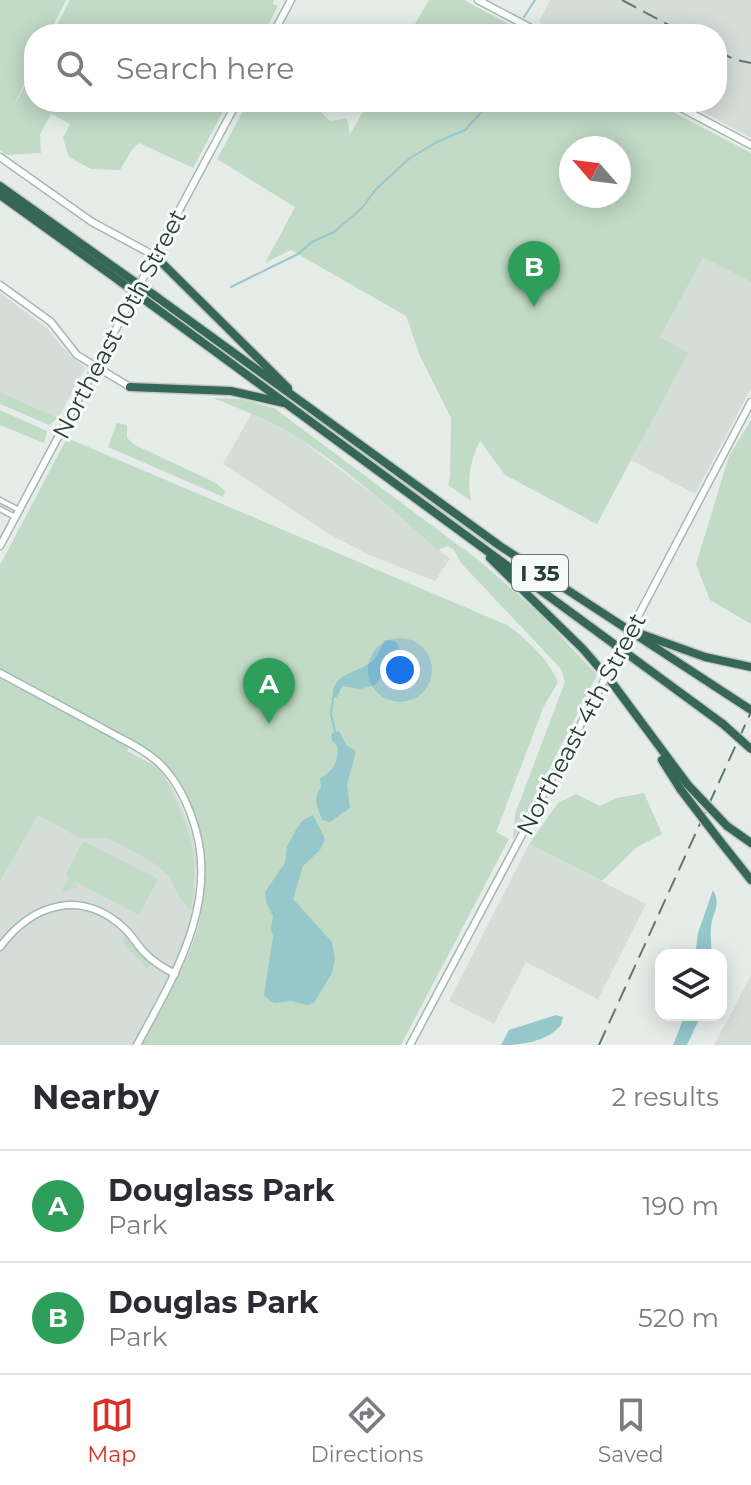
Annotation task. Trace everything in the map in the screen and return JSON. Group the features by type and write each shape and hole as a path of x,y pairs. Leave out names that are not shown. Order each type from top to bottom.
{"highway":[{"name":"I 35","path":"0,186 123,279"},
{"name":"I 35","path":"0,195 302,403 500,546 751,710"},
{"path":"155,256 302,403"},
{"name":"I 35","path":"152,299 287,404 723,724 751,749"},
{"path":"130,387 231,391 287,404"},
{"path":"466,536 583,649 639,721 720,841 751,880"},
{"path":"623,627 705,657 748,666"},
{"path":"684,788 751,843"}],"street":[{"path":"278,24 291,0"},
{"path":"478,0 523,24"},
{"name":"Northeast 10th Street","path":"0,546 232,112"},
{"path":"689,112 751,145"},
{"path":"0,157 72,209 155,256"},
{"path":"0,285 51,322 70,348 130,387"},
{"name":"Northeast 4th Street","path":"410,1045 751,402"},
{"path":"0,500 17,514"},
{"path":"0,509 17,514"},
{"path":"0,673 158,762 175,783 193,822 201,866 194,927 175,974 137,1045"},
{"path":"0,947 21,924 39,913 58,906 78,905 117,922 151,958 175,974"}],"shaded area":[{"path":"550,0 751,0 751,138 703,112 727,112 727,24 539,22"},
{"path":"702,256 751,282 751,388 695,494 631,460 687,353 659,338"},
{"path":"0,293 48,329 85,368 58,418 0,392"},
{"path":"252,413 294,435 375,496 450,559 435,581 367,554 331,535 223,464"},
{"path":"127,751 157,767 174,790 192,832 197,860 194,904 181,954 133,1045 0,1045 0,881 37,815"},
{"path":"529,844 646,904 598,999 526,962 494,1024 449,1001"},
{"path":"751,975 751,1045 714,1045 727,1021"}],"green space":[{"path":"0,0 66,0 54,24 24,24 24,84 11,111 24,87 24,112 223,112 193,168 139,143 120,170 91,169 69,157 63,138 70,124 51,114 40,134 41,153 6,155 0,150"},
{"path":"70,0 274,0 273,4 278,6 268,24 57,24"},
{"path":"429,0 464,0 508,24 415,24"},
{"path":"243,112 321,112 330,121 347,118 350,134 363,112 673,112 751,153 751,282 703,257 660,337 688,353 597,524 505,475 480,441 470,470 471,501 448,485 451,418 420,356 406,316 291,250 265,263 295,207 217,159"},
{"path":"0,392 58,418 49,425 0,404"},
{"path":"213,398 241,399 274,408 481,562 540,614 597,675 513,840 515,814 565,682 561,669 461,563 454,550 448,546 438,550 349,474 292,434"},
{"path":"0,410 47,431 44,443 0,425"},
{"path":"751,420 751,624 710,600 696,564 729,456"},
{"path":"117,423 127,425 127,438 135,445 216,483 225,491 223,497 108,447"},
{"path":"67,438 507,625 537,650 554,674 558,682 544,706 496,832 509,839 401,1045 140,1045 189,953 201,911 204,869 196,827 174,776 159,759 132,742 127,751 162,773 187,828 194,864 191,911 179,897 169,876 151,861 108,838 80,838 38,815 0,881 0,565"},
{"path":"644,793 662,834 637,847 602,881 529,844 558,803 576,794 600,806 617,798"},
{"path":"83,841 158,879 139,915 74,881 78,887 62,892 69,877 66,874"},
{"path":"126,934 151,963 148,969 122,942"}],"water":[{"path":"385,640 395,641 399,647 393,662 375,685 360,689 342,686 337,697 333,698 337,683 370,663"},
{"path":"339,731 346,745 356,751 347,785 350,808 330,822 323,820 316,799 321,787 320,779 336,762 337,746 331,739 332,733"},
{"path":"313,815 325,839 320,850 303,866 293,899 332,942 335,959 332,973 314,1003 274,1003 264,996 273,936 273,916 265,892 285,863 287,847 297,828 303,820"},
{"path":"713,890 717,905 711,928 711,949 696,949"},
{"path":"556,1015 563,1017 561,1025 541,1039 501,1045 509,1030"},
{"path":"683,1021 698,1021 687,1045 673,1045"}],"waterway":[{"path":"524,17 535,0"},
{"path":"231,287 298,254 312,242 334,232 410,158 465,130 482,112"},
{"path":"333,698 331,715 335,731"}],"railway":[{"path":"622,0 667,24"},
{"path":"727,56 751,63"},
{"path":"599,1045 751,712"}],"place":[{"name":"Douglas Park","path":"534,307"},
{"name":"Douglass Park","path":"269,724"}]}
